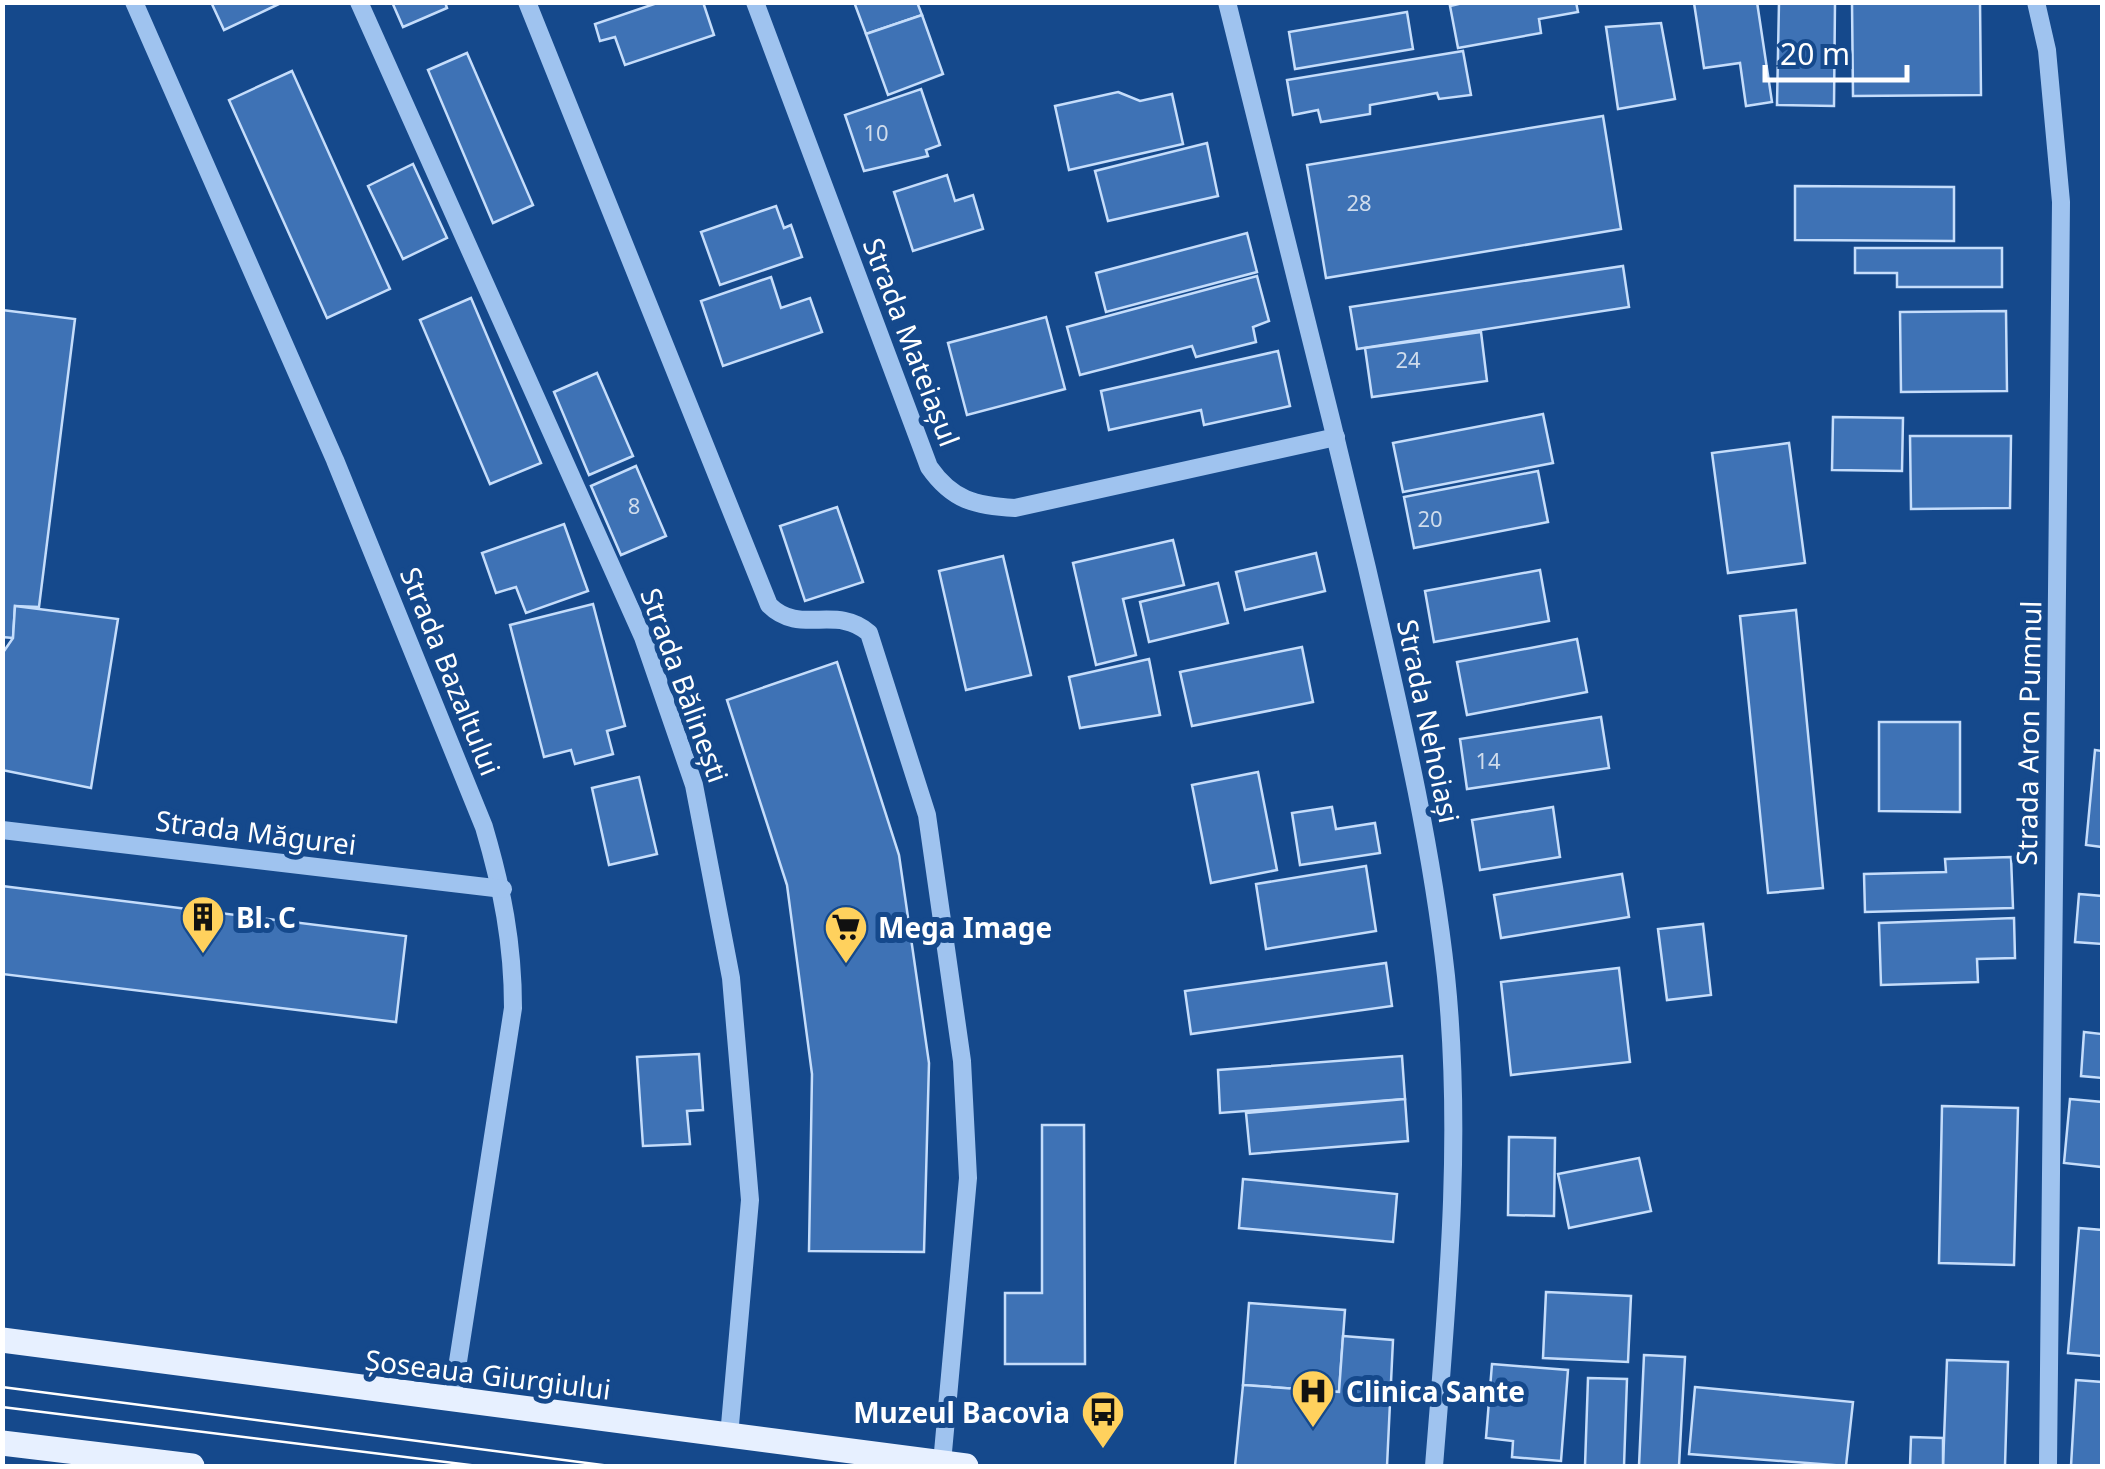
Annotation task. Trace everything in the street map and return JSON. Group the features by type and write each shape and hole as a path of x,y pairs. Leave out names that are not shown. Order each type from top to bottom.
{"main road":[{"name":"Șoseaua Giurgiului","path":"2,1340 954,1465"},
{"path":"2,1442 192,1466"}],"street":[{"name":"Strada Bazaltului","path":"134,2 335,460 484,826 502,889 513,947 513,1008 452,1400"},
{"name":"Strada Bălinești","path":"359,2 643,637 694,785 731,978 750,1200 730,1436"},
{"path":"527,2 769,605 792,620 848,619 869,634 928,815 962,1061 968,1178 954,1465"},
{"name":"Strada Mateiașul","path":"755,2 929,466 944,489 975,506 1015,508 1336,437"},
{"name":"Strada Nehoiași","path":"1227,2 1407,739 1446,978 1453,1123 1451,1248 1434,1466"},
{"name":"Strada Aron Pumnul","path":"2036,2 2047,50 2061,202 2048,1466"},
{"name":"Strada Măgurei","path":"2,830 502,889"}],"building":[{"path":"211,2 283,2 224,30"},
{"path":"392,2 445,2 447,8 403,27"},
{"path":"660,2 703,2 714,35 625,65 615,37 600,41 595,24"},
{"path":"854,2 917,2 922,15 866,34"},
{"path":"1467,2 1576,2 1578,12 1539,19 1541,33 1458,48 1450,6"},
{"path":"1757,2 1772,102 1746,106 1740,63 1704,68 1694,3"},
{"path":"1779,2 1835,2 1834,106 1777,105"},
{"path":"1852,2 1980,2 1981,95 1853,96"},
{"path":"1407,12 1413,49 1295,69 1289,32"},
{"path":"922,15 943,74 888,95 866,34"},
{"path":"1661,23 1675,99 1618,109 1606,27"},
{"path":"1463,51 1471,95 1439,99 1437,93 1370,105 1370,114 1321,122 1318,110 1293,115 1287,80"},
{"path":"467,53 533,205 493,223 428,70"},
{"path":"292,71 390,289 327,318 229,100"},
{"path":"921,89 940,145 926,150 928,156 864,171 845,115"},
{"path":"1118,92 1140,101 1172,94 1183,144 1069,170 1055,106"},
{"path":"1603,116 1621,229 1326,278 1307,165"},
{"path":"1207,143 1218,196 1108,221 1095,171"},
{"path":"413,164 447,238 403,259 368,186"},
{"path":"947,175 955,201 973,195 983,229 913,251 894,192"},
{"path":"1795,186 1954,187 1954,241 1795,240"},
{"path":"776,206 784,228 791,225 802,257 720,285 701,232"},
{"path":"1247,233 1257,272 1106,312 1096,273"},
{"path":"1855,248 2002,248 2002,287 1897,287 1897,273 1855,273"},
{"path":"1623,266 1629,307 1357,349 1350,307"},
{"path":"1257,276 1269,321 1253,327 1256,342 1196,357 1192,346 1080,375 1067,327"},
{"path":"771,277 781,308 810,298 822,332 723,366 701,301"},
{"path":"471,298 541,463 490,484 420,320"},
{"path":"2,310 75,319 39,607 15,606 13,638 2,637"},
{"path":"2006,311 2007,391 1901,392 1900,312"},
{"path":"1046,317 1065,389 967,415 948,343"},
{"path":"1481,332 1487,381 1372,397 1365,348"},
{"path":"1278,351 1290,406 1204,425 1201,410 1109,430 1101,391"},
{"path":"597,373 633,456 589,475 554,392"},
{"path":"1543,414 1553,463 1403,492 1393,443"},
{"path":"1833,417 1903,418 1902,471 1832,470"},
{"path":"1910,436 2011,436 2010,508 1911,509"},
{"path":"1789,443 1805,563 1728,573 1712,453"},
{"path":"636,466 666,536 621,555 591,486"},
{"path":"1538,471 1548,522 1414,548 1404,497"},
{"path":"837,507 863,582 805,601 780,526"},
{"path":"564,524 588,591 526,613 516,587 496,593 482,553"},
{"path":"1173,540 1184,585 1123,599 1136,655 1096,665 1073,563"},
{"path":"1316,553 1325,591 1245,610 1236,572"},
{"path":"1003,556 1031,675 966,690 939,571"},
{"path":"1540,570 1549,621 1434,642 1425,591"},
{"path":"1218,583 1228,623 1149,642 1140,602"},
{"path":"593,604 625,726 607,731 613,754 575,764 571,750 544,757 510,625"},
{"path":"15,606 118,619 91,788 2,770 2,654 13,638"},
{"path":"1796,610 1823,888 1768,893 1740,616"},
{"path":"1577,639 1587,692 1467,715 1457,662"},
{"path":"1302,647 1313,702 1192,726 1180,672"},
{"path":"1149,659 1160,715 1080,728 1069,677"},
{"path":"837,662 899,855 929,1063 924,1252 809,1251 812,1074 787,885 727,700"},
{"path":"1601,717 1609,768 1467,789 1460,739"},
{"path":"1879,722 1960,722 1960,812 1879,811"},
{"path":"2095,750 2102,751 2102,847 2086,845"},
{"path":"1258,772 1277,870 1211,883 1192,785"},
{"path":"639,777 657,854 609,865 592,788"},
{"path":"1332,807 1336,829 1375,823 1380,853 1300,865 1292,813"},
{"path":"1553,807 1560,857 1480,870 1472,820"},
{"path":"2011,857 2013,908 1865,912 1864,874 1946,872 1945,859"},
{"path":"1366,866 1376,931 1266,949 1256,884"},
{"path":"1622,874 1629,917 1501,938 1494,895"},
{"name":"Bl. C","path":"2,886 406,936 396,1022 2,974"},
{"path":"2079,894 2102,896 2102,944 2075,942"},
{"path":"2014,918 2015,958 1977,959 1978,982 1881,985 1879,923"},
{"path":"1703,924 1711,995 1667,1000 1658,929"},
{"path":"1386,963 1392,1006 1191,1034 1185,991"},
{"path":"1619,968 1630,1062 1511,1075 1501,982"},
{"path":"2084,1032 2102,1034 2102,1078 2081,1076"},
{"path":"699,1054 703,1110 687,1111 690,1144 643,1146 637,1057"},
{"path":"1402,1056 1405,1099 1220,1113 1218,1070"},
{"path":"1405,1099 1408,1141 1250,1154 1246,1113"},
{"path":"2070,1099 2102,1102 2102,1167 2064,1163"},
{"path":"1942,1106 2018,1108 2014,1265 1939,1263"},
{"path":"1042,1125 1084,1125 1085,1364 1005,1364 1005,1293 1042,1293"},
{"path":"1509,1137 1555,1138 1554,1216 1508,1215"},
{"path":"1639,1158 1651,1211 1569,1228 1558,1174"},
{"path":"1243,1179 1397,1194 1393,1242 1239,1228"},
{"path":"2079,1228 2102,1230 2102,1356 2068,1353"},
{"path":"1546,1292 1631,1296 1628,1362 1543,1358"},
{"path":"1249,1303 1345,1310 1339,1392 1243,1385"},
{"name":"Clinica Sante","path":"1343,1336 1393,1340 1387,1466 1235,1466 1243,1385 1339,1392"},
{"path":"1644,1355 1685,1357 1679,1466 1639,1466"},
{"path":"1947,1360 2008,1362 2005,1466 1943,1466"},
{"path":"1492,1364 1568,1370 1561,1461 1512,1457 1513,1441 1486,1438"},
{"path":"1588,1378 1627,1379 1624,1466 1585,1466"},
{"path":"2076,1380 2102,1382 2102,1466 2071,1466"},
{"path":"1695,1387 1853,1402 1846,1466 1689,1454"},
{"path":"1911,1437 1943,1438 1943,1466 1910,1466"}],"tram line":[{"path":"2,1387 610,1466"},
{"path":"2,1407 478,1466"}],"place":[{"name":"Bl. C","path":"203,955"},
{"name":"Mega Image","path":"846,965"},
{"name":"Clinica Sante","path":"1313,1429"},
{"name":"Muzeul Bacovia","path":"1103,1450"}]}
